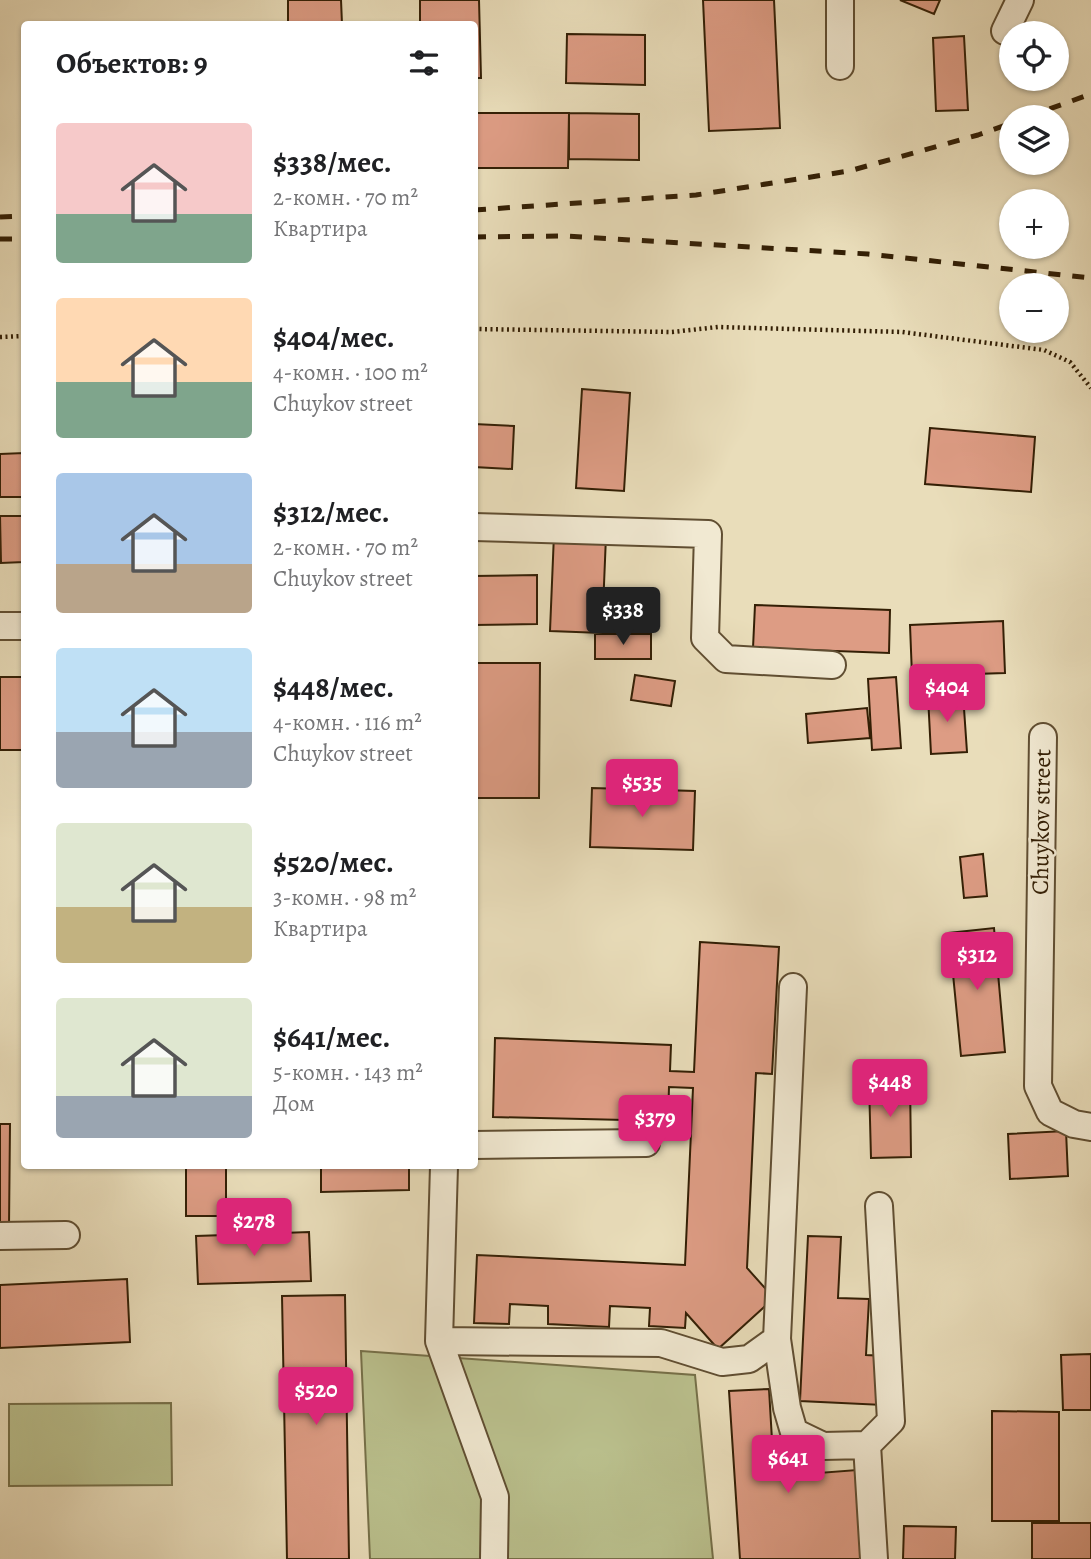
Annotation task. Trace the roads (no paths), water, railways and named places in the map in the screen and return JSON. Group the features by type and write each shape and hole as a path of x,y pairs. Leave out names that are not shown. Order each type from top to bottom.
{"street":[{"path":"840,0 840,66"},
{"path":"1010,21 1020,0"},
{"path":"478,527 708,534 705,638 726,659 832,665"},
{"path":"0,626 21,626"},
{"name":"Chuykov street","path":"1043,737 1038,1086 1050,1112 1074,1124 1091,1126"},
{"path":"793,987 777,1339 786,1408 794,1432 823,1446 867,1445 891,1421 879,1206"},
{"path":"478,1145 646,1143"},
{"path":"444,1169 439,1341 495,1497 494,1559"},
{"path":"0,1236 66,1235"},
{"path":"439,1341 661,1343 722,1362 749,1359 777,1339"},
{"path":"867,1445 874,1559"}],"railway":[{"path":"1060,105 1091,94"},
{"path":"478,210 696,195 849,171 999,128"},
{"path":"0,217 21,216"},
{"path":"478,237 564,236 868,254 1091,278"},
{"path":"0,239 21,239"}]}
